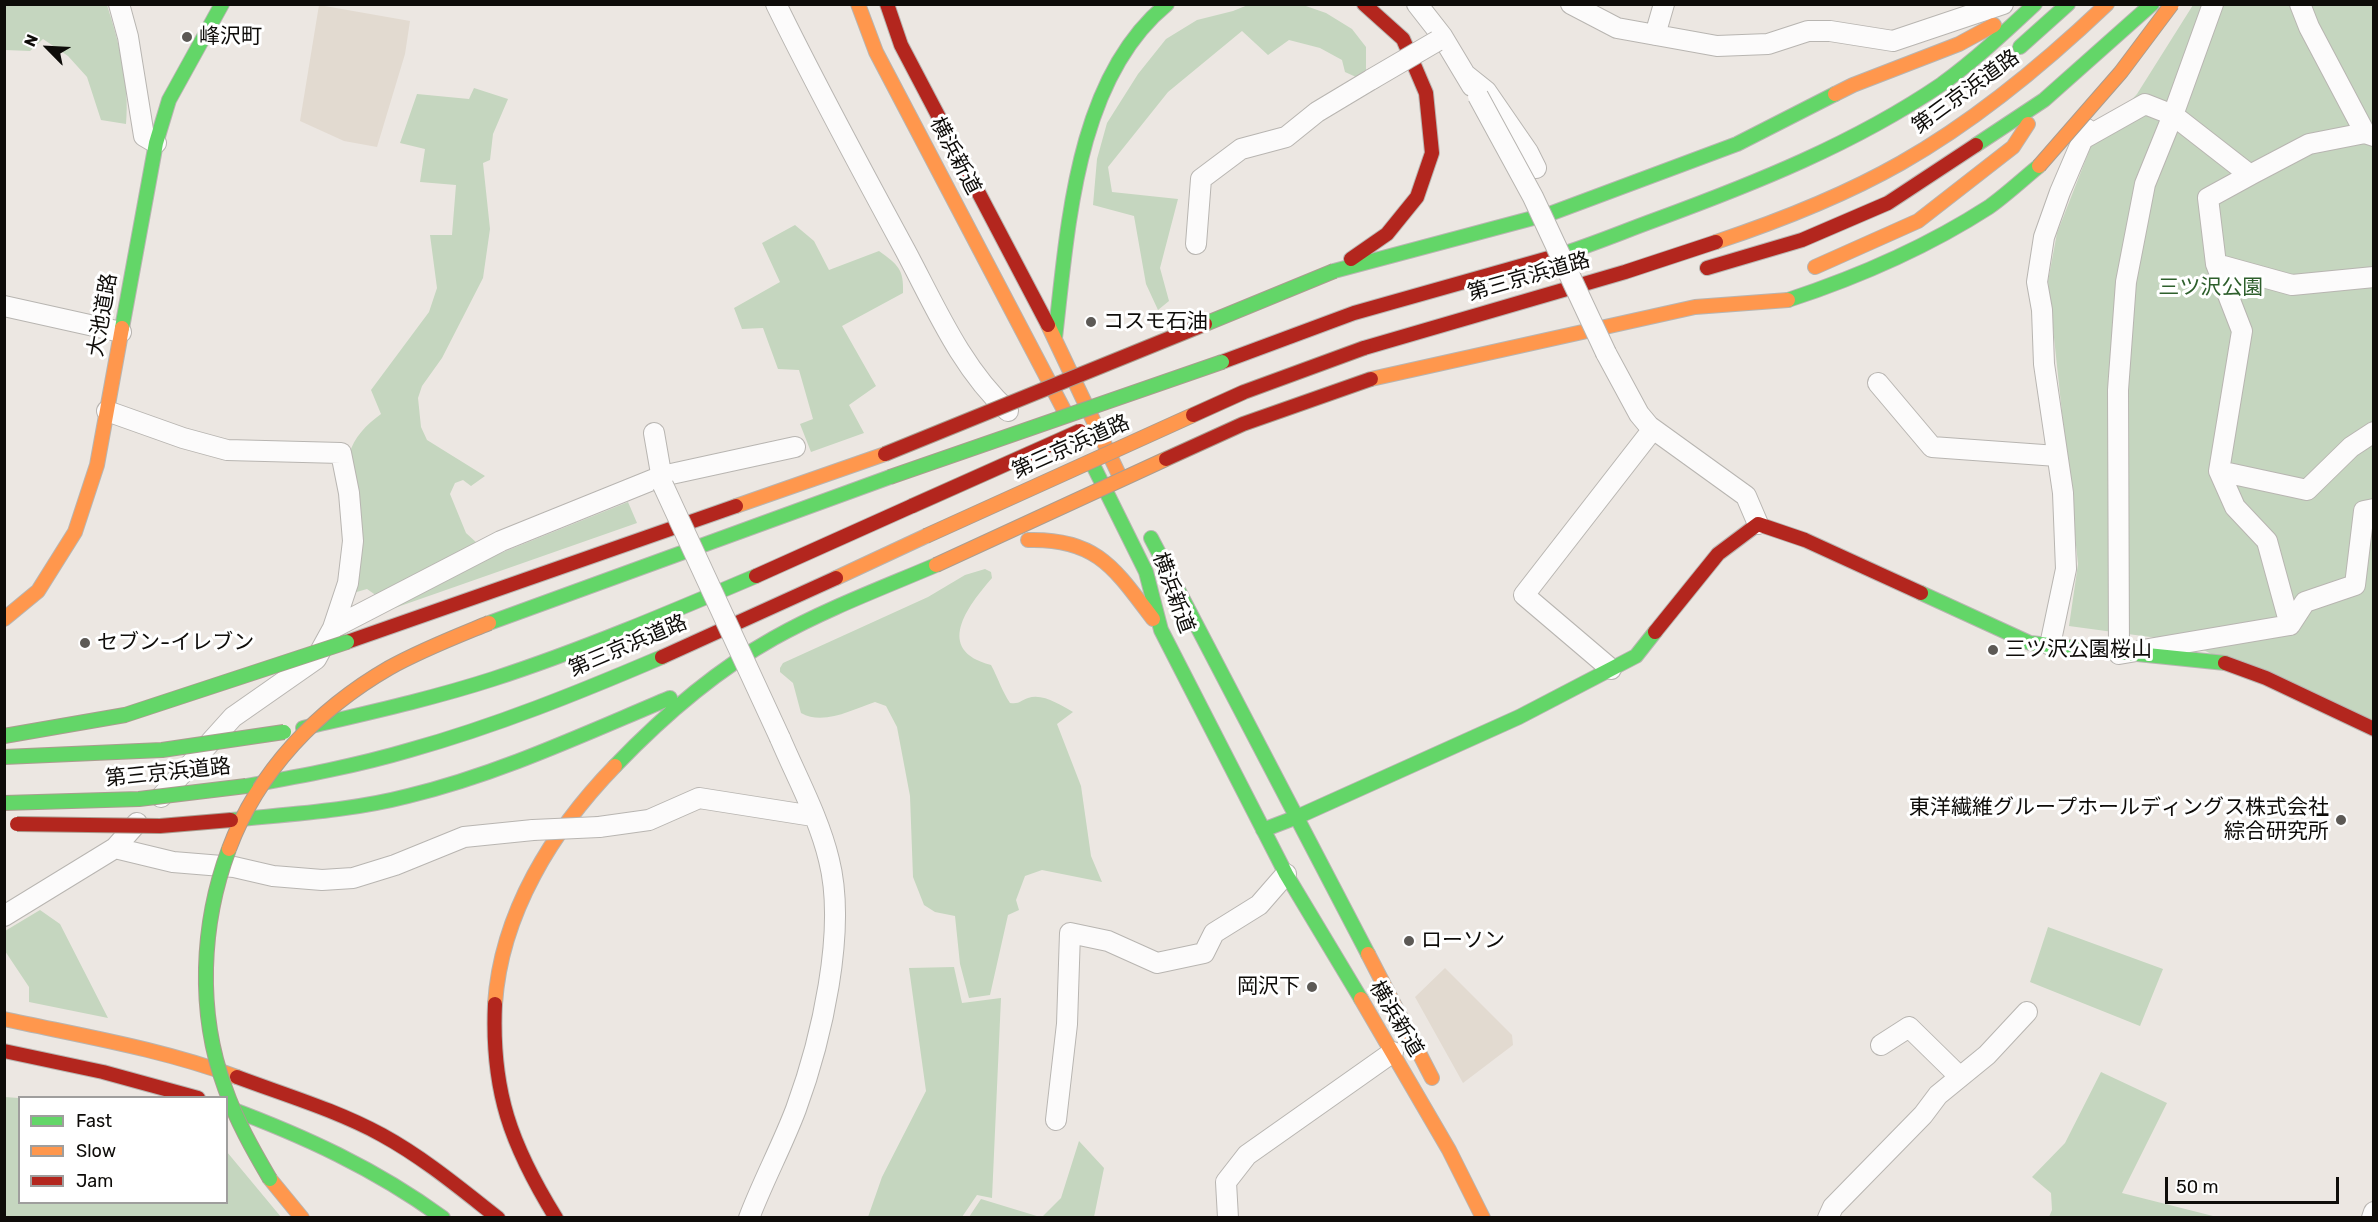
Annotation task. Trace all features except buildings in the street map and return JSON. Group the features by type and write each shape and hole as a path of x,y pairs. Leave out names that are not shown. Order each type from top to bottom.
{"main road":[{"name":"大池道路","path":"4,619 38,591 75,532 97,465 156,143 169,100 222,4"},
{"name":"横浜新道","path":"858,4 876,52 1118,512 1146,572 1161,630 1263,830 1286,874 1449,1150 1483,1218"},
{"name":"横浜新道","path":"887,4 901,45 1055,338 1128,493"},
{"path":"1055,338 1070,218 1079,173 1106,85 1128,46 1147,21 1167,4"},
{"path":"1334,271 1387,234 1417,197 1432,153 1426,93 1403,39 1364,4"},
{"path":"4,736 125,715 340,635 885,454 1334,271 1552,213 1737,144 1853,85 1959,44 2002,21 2027,4"},
{"name":"第三京浜道路","path":"4,757 162,750 284,732 414,702 493,679 600,641 1058,441 1222,362 1354,313 1560,255 1705,202 1771,175 1863,131 1941,84 1979,55 2035,4"},
{"path":"2011,56 2068,4"},
{"name":"第三京浜道路","path":"4,803 139,799 246,786 330,771 431,744 547,704 675,650 1244,392 1364,348 1670,259 1734,237 1867,181 1914,156 1962,125 2024,78 2107,4"},
{"path":"1691,273 1802,240 1888,203 2044,100 2152,4"},
{"path":"1695,307 1790,300 1879,266 1953,229 1990,206 2038,166 2121,72 2172,4"},
{"path":"1797,273 1830,262 1918,221 2013,147 2044,100"},
{"path":"1771,175 1871,144"},
{"path":"1537,297 1643,280"},
{"path":"556,1218 538,1190 514,1139 500,1094 495,1046 495,999 504,946 523,896 550,848 580,805 626,754 663,718 720,672 778,636 1243,424 1371,379 1695,307 1751,288"},
{"path":"227,1096 215,1056 208,1015 206,971 208,923 217,884 231,843 248,807 273,768 325,713 362,685 416,654 489,622 890,477 1222,362"},
{"name":"横浜新道","path":"1143,524 1437,1088"},
{"path":"1263,830 1297,817 1519,717 1636,656 1718,554 1758,524 1805,540 2030,643 2119,654 2194,659 2245,669 2373,729"},
{"path":"1028,540 1044,538 1062,540 1098,554 1113,568 1161,630"},
{"path":"4,824 160,826 342,808 406,797 467,780 670,698"},
{"path":"4,1019 154,1050 203,1064 327,1110 382,1136 430,1165 498,1218"},
{"path":"4,1051 103,1072 191,1096"},
{"path":"228,1098 245,1137 270,1179 302,1218"},
{"path":"228,1108 285,1128 352,1159 422,1201 443,1218"}],"street":[{"path":"119,4 128,37 144,136 156,143"},
{"path":"776,4 816,87 944,326 993,397 1118,512"},
{"path":"1418,4 1466,75 1532,195 1606,353 1639,414 1653,429 1746,496 1758,524"},
{"path":"1571,4 1617,28 1717,46 1768,44 1808,31 1830,31 1893,41 2003,4"},
{"path":"1655,35 1664,4"},
{"path":"2050,645 2066,569 2063,493 2044,364 2042,310 2037,282 2044,237 2081,140 2125,59 2153,21 2172,4"},
{"path":"2213,4 2174,115 2145,184 2126,282 2118,390 2119,654 2290,625 2305,602 2355,585 2364,512 2373,509"},
{"path":"2290,625 2267,541 2235,507 2219,471 2242,331 2216,264 2208,198 2309,144 2369,135 2309,27 2300,4"},
{"path":"1196,244 1201,179 1241,149 1286,137 1317,112 1440,39"},
{"path":"1466,75 1486,91 1528,152 1536,168"},
{"path":"2081,140 2145,104 2174,115 2250,175"},
{"path":"2216,264 2292,285 2373,277"},
{"path":"4,306 122,332"},
{"path":"1878,383 1932,447 2057,456"},
{"path":"107,411 183,438 227,450 341,453 349,493 353,541 340,635"},
{"path":"1611,669 1524,595 1653,429"},
{"path":"2219,471 2307,490 2350,447 2373,432"},
{"path":"654,433 662,480 780,738 813,816 830,861 837,909 833,952 816,1047 795,1110 764,1178 749,1218"},
{"path":"4,916 115,848 233,717 316,659 340,635 501,541 662,480 795,447"},
{"path":"115,848 173,862 234,867 273,876 322,880 353,878 395,865 464,837 533,830 599,827 649,820 699,798 813,816"},
{"path":"1056,1120 1067,1024 1070,933 1108,941 1157,963 1204,953 1214,933 1259,904 1286,874"},
{"path":"1828,1218 1833,1208 1923,1115 1938,1095 1986,1055 2027,1012"},
{"path":"1881,1044 1909,1027 1960,1077"},
{"path":"1230,1217 1226,1182 1247,1155 1393,1052"},
{"path":"2372,1218 2373,1212"}],"shaded area":[{"path":"319,5 410,21 405,54 377,147 344,141 300,121"},
{"path":"1445,968 1512,1035 1513,1045 1463,1083 1415,997"}],"green space":[{"path":"5,5 107,5 125,78 126,124 101,120 87,77 68,56 43,39 30,51 5,50"},
{"path":"1248,5 1303,5 1326,13 1352,29 1366,47 1366,70 1356,77 1345,72 1342,60 1320,48 1289,40 1268,55 1242,31 1168,92 1108,167 1112,192 1178,199 1160,268 1169,301 1158,310 1146,284 1134,216 1093,205 1097,159 1107,123 1138,74 1166,39 1197,20"},
{"name":"三ツ沢公園","path":"2193,5 2373,5 2373,733 2187,642 2069,626 2078,564 2048,281 2057,233 2093,141 2137,94"},
{"path":"474,88 508,99 493,134 490,160 483,163 490,229 483,278 442,358 422,386 418,398 421,427 427,440 485,476 471,486 463,480 455,483 450,494 466,533 477,543 481,561 628,502 637,523 386,611 377,596 367,589 353,593 349,455 361,432 381,414 371,390 429,312 437,288 430,235 452,235 456,185 420,182 425,149 400,143 417,94 469,99"},
{"path":"795,225 814,241 829,270 879,251 898,268 903,285 903,293 842,326 876,386 849,405 864,433 811,452 800,424 813,419 799,370 778,369 763,328 742,329 734,308 780,282 762,243"},
{"path":"985,569 991,572 992,578 966,614 961,627 960,639 964,649 974,658 991,665 1010,703 1040,697 1051,700 1073,712 1057,724 1081,786 1091,856 1102,882 1042,870 1025,876 1016,900 1019,910 1008,915 990,995 969,998 960,964 955,916 935,912 924,905 913,877 910,796 897,727 886,706 875,702 838,715 810,717 801,713 793,683 780,672 780,668 783,663 928,597 965,575"},
{"path":"40,910 60,924 108,1018 29,1002 29,987 5,951 5,931"},
{"path":"2048,927 2163,969 2140,1026 2030,982"},
{"path":"954,967 962,1003 1001,998 992,1198 977,1195 962,1217 868,1217 882,1177 926,1091 909,968"},
{"path":"2101,1072 2167,1103 2122,1193 2212,1217 2049,1217 2052,1210 2051,1193 2032,1177 2065,1143"},
{"path":"4,1097 18,1098 18,1204 228,1204 228,1153 281,1217 5,1217"},
{"path":"1079,1141 1104,1168 1094,1217 1042,1217 1061,1198"},
{"path":"981,1199 1040,1217 969,1217"}],"traffic: fast":[{"path":"122,328 156,143 169,100 222,4"},
{"path":"1055,338 1072,204 1081,158 1095,114 1113,72 1136,35 1167,4"},
{"path":"1556,256 1766,177 1874,126 1954,75 1990,46 2035,4"},
{"path":"2020,47 2068,4"},
{"path":"1976,145 2044,100 2152,4"},
{"path":"1334,271 1552,213 1737,144 1835,94"},
{"path":"1788,300 1866,271 1917,248 1989,207 2039,166"},
{"path":"1205,324 1334,271"},
{"path":"890,477 1222,362"},
{"path":"1092,463 1146,572 1161,630 1286,874 1361,999"},
{"path":"489,623 890,477"},
{"path":"1151,538 1368,954"},
{"path":"615,766 690,696 752,651 854,599 936,565"},
{"path":"303,728 423,699 526,668 756,576"},
{"path":"1921,593 2030,643 2225,663"},
{"path":"1263,830 1297,817 1519,717 1636,656 1655,632"},
{"path":"4,736 125,715 347,642"},
{"path":"246,786 349,766 442,741 538,708 662,657"},
{"path":"231,820 364,805 442,787 508,765 670,698"},
{"path":"4,757 162,750 284,732"},
{"path":"4,803 139,799 246,786"},
{"path":"228,1096 216,1059 210,1029 206,968 213,907 229,849"},
{"path":"228,1097 245,1135 270,1179"},
{"path":"228,1108 339,1155 392,1184 443,1218"}],"traffic: slow":[{"path":"858,4 876,52 1065,412"},
{"path":"1716,242 1834,197 1879,175 1929,146 2009,90 2107,4"},
{"path":"2039,166 2121,72 2172,4"},
{"path":"1835,94 1959,44 1994,25"},
{"path":"1815,267 1918,221 2013,147 2028,124"},
{"path":"1371,379 1695,307 1788,300"},
{"path":"1048,325 1121,479"},
{"path":"4,619 38,591 75,532 97,465 122,328"},
{"path":"926,536 1193,415"},
{"path":"736,506 885,454"},
{"path":"936,565 1166,459"},
{"path":"836,578 926,536"},
{"path":"1028,540 1071,544 1088,551 1115,572 1153,619"},
{"path":"229,849 241,821 274,768 293,745 338,703 389,668 489,623"},
{"path":"495,1004 499,970 508,937 519,906 534,875 551,845 571,817 615,766"},
{"path":"1368,954 1432,1078"},
{"path":"1361,999 1449,1150 1483,1218"},
{"path":"4,1019 151,1051 237,1077"},
{"path":"270,1179 302,1218"}],"traffic: jam":[{"path":"887,4 901,45 1048,325"},
{"path":"1351,259 1387,234 1417,197 1432,153 1426,93 1403,39 1364,4"},
{"path":"1707,268 1802,240 1888,203 1976,145"},
{"path":"1364,348 1625,272 1716,242"},
{"path":"1222,362 1354,313 1556,256"},
{"path":"885,454 1205,324"},
{"path":"1193,415 1244,392 1364,348"},
{"path":"1166,459 1243,424 1371,379"},
{"path":"912,506 1080,431"},
{"path":"347,642 736,506"},
{"path":"756,576 912,506"},
{"path":"1655,632 1718,554 1758,524 1805,540 1921,593"},
{"path":"662,657 836,578"},
{"path":"2225,663 2266,678 2374,729"},
{"path":"17,824 160,826 231,820"},
{"path":"495,1004 497,1064 507,1116 527,1166 556,1218"},
{"path":"4,1051 103,1072 191,1096"},
{"path":"237,1077 329,1110 382,1135 427,1164 498,1218"}],"place":[{"name":"峰沢町","path":"187,37"},
{"name":"コスモ石油","path":"1091,322"},
{"name":"セブン-イレブン","path":"85,643"},
{"name":"三ツ沢公園桜山","path":"1993,650"},
{"name":"東洋繊維グループホールディングス株式会社 綜合研究所","path":"2341,820"},
{"name":"ローソン","path":"1409,941"},
{"name":"岡沢下","path":"1312,987"}]}
